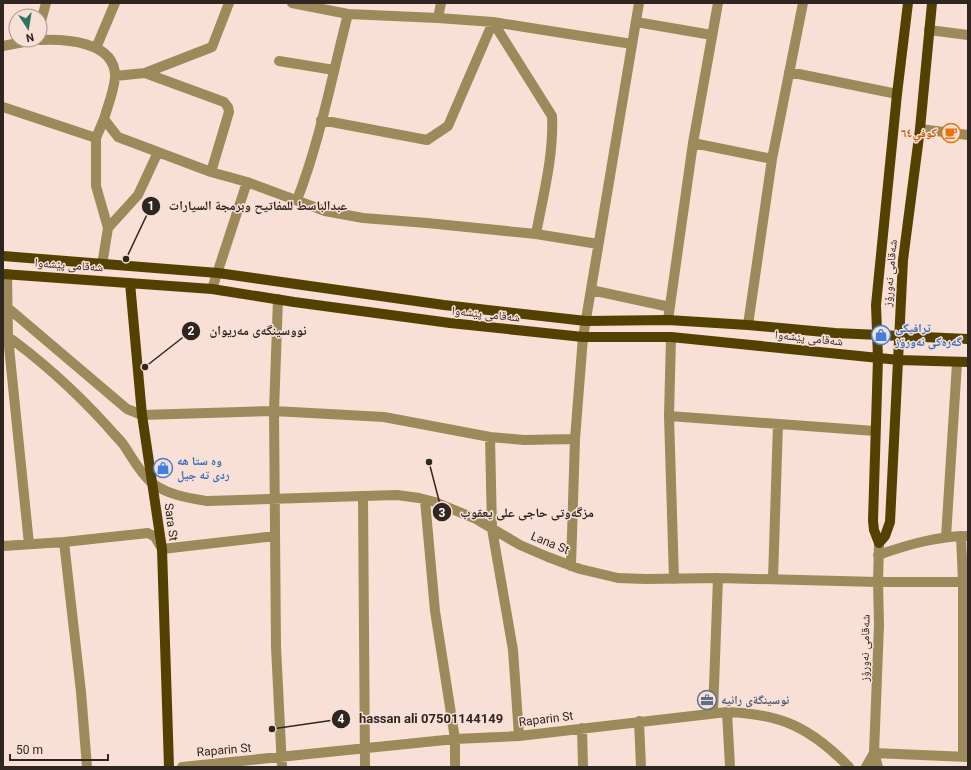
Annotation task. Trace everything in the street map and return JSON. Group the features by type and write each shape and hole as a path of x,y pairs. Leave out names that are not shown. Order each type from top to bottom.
{"main road":[{"name":"شەقامی نەورۆز","path":"908,3 897,94 876,305 878,358 873,521 874,530 879,543 885,536 890,522 899,360 898,336 903,260 920,129 932,3"},
{"name":"شەقامی پێشەوا","path":"3,256 218,273 444,305 586,321 668,320 748,325 835,333 968,339"},
{"name":"شەقامی پێشەوا","path":"5,274 212,289 450,323 583,337 671,337 899,360 957,363 968,362"},
{"name":"Sara St","path":"130,283 142,415 162,549 169,767"}],"street":[{"path":"96,48 115,3"},
{"path":"115,76 145,73 212,47 229,3"},
{"path":"292,3 348,14 493,22 632,44"},
{"path":"438,18 441,3"},
{"path":"571,566 575,439 583,337 640,3"},
{"path":"668,320 693,143 718,3"},
{"path":"748,325 772,159 803,3"},
{"path":"297,200 306,177 348,14"},
{"path":"321,120 427,140 448,126 493,22"},
{"path":"493,22 552,116 551,147 536,234"},
{"path":"636,22 712,35"},
{"path":"929,30 968,35"},
{"path":"48,40 59,39 81,42 96,48 106,55 112,64 115,76 104,119 96,138 96,186 108,228 102,265"},
{"path":"279,61 334,70"},
{"path":"789,72 897,94"},
{"path":"145,73 224,102 228,107 229,112 211,172"},
{"path":"3,107 96,138"},
{"path":"104,119 118,137 211,172 247,182 325,211 363,218 536,234 598,244"},
{"path":"920,129 968,135"},
{"path":"693,143 772,159"},
{"path":"108,228 138,195 158,152"},
{"path":"212,289 247,182"},
{"path":"5,274 8,308 6,335 29,544"},
{"path":"590,290 670,307"},
{"path":"278,299 274,411 275,536 276,647 282,762"},
{"path":"8,308 127,409 142,415 274,411 384,418 490,437 524,440 575,439"},
{"name":"Lana St","path":"6,335 44,364 89,407 123,445 141,471 153,483 186,498 207,501 397,495 425,500 435,502 476,519 520,545 571,566 599,575 618,578 966,582"},
{"path":"671,337 669,416 674,579"},
{"path":"946,537 957,363"},
{"path":"669,416 875,431"},
{"path":"773,579 778,424"},
{"path":"490,437 492,529 513,650 519,736"},
{"path":"363,496 365,767"},
{"path":"425,500 435,611 455,739 455,767"},
{"path":"3,546 64,542 148,533 155,537 162,549 275,536"},
{"path":"874,754 966,757 965,536 946,537 910,545 878,555"},
{"path":"64,542 88,767"},
{"name":"شەقامی نەورۆز","path":"878,767 874,754 879,625 879,543"},
{"path":"713,713 718,578"},
{"path":"727,712 730,767"},
{"name":"Raparin St","path":"182,767 282,762 365,749 455,739 519,736 727,712 750,713 790,723 812,735 832,750 849,767"},
{"path":"639,721 641,767"},
{"path":"582,728 582,767"},
{"name":"شەقامی نەورۆز","path":"866,767 874,754"}],"place":[{"name":"كوفي٦٤","path":"951,133"},
{"name":"عبدالباسط للمفاتيح وبرمجة السيارات","path":"126,259"},
{"name":"ترافیکی گەرەکی نەورۆز","path":"881,335"},
{"name":"نووسینگەی مەریوان","path":"145,367"},
{"name":"مزگەوتی حاجی علی یعقوب","path":"429,462"},
{"name":"وه ستا هه ردى ته جيل","path":"163,468"},
{"name":"نوسينگةى رانيه","path":"707,700"},
{"name":"hassan ali 07501144149","path":"272,729"}]}
